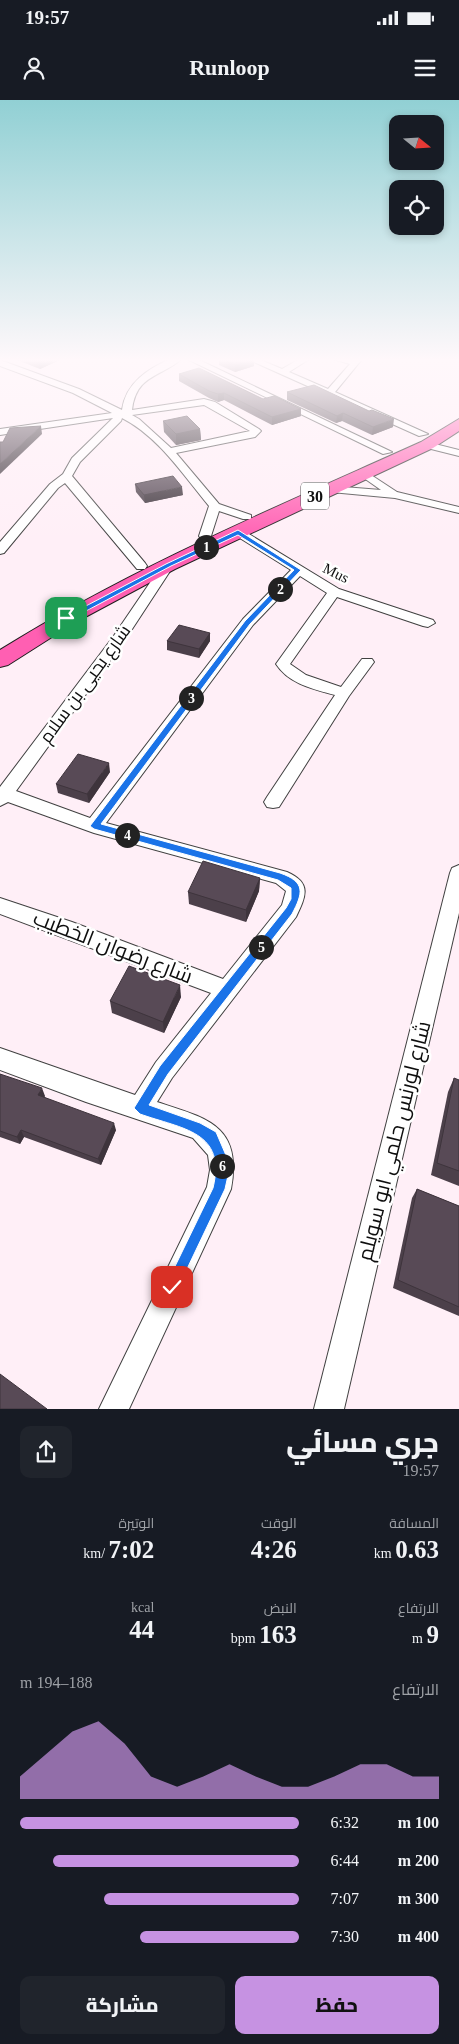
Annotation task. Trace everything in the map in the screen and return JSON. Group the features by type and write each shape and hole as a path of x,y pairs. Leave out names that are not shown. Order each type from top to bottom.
{"main road":[{"name":"30","path":"0,641 141,566 205,536 243,524 365,474 425,439 453,419"},
{"name":"30","path":"0,660 66,618 243,524 387,452 425,439 459,424"}],"street":[{"path":"53,423 61,419"},
{"path":"0,432 85,419"},
{"path":"53,423 94,419"},
{"path":"0,550 54,486 67,476 76,460 115,419"},
{"path":"129,419 136,422 169,451 215,506 205,536"},
{"path":"169,451 251,435 256,431 237,419"},
{"path":"318,419 387,452"},
{"path":"384,419 459,453"},
{"path":"365,474 395,495"},
{"path":"67,476 72,485 141,566"},
{"path":"331,489 395,495 459,510"},
{"name":"Mus","path":"215,506 243,524 298,570 334,592 428,623"},
{"name":"شارع يحيى بن سلام","path":"2,797 118,640 168,565"},
{"path":"94,826 248,622 298,570"},
{"path":"334,592 283,664 288,672 296,676 344,692"},
{"path":"273,802 344,692 367,662"},
{"path":"2,797 94,826 286,879 292,883 296,893 289,911 164,1070 140,1108"},
{"name":"شارع لورنس حلمي ابو سويلم","path":"329,1409 455,912 459,873"},
{"name":"شارع رضوان الخطيب","path":"0,906 65,928 225,990"},
{"path":"0,1059 200,1128 212,1137 218,1147 223,1171 218,1189 114,1409"}],"building":[{"path":"190,419 200,429 176,434 163,421"},
{"path":"356,419 394,419 373,427"},
{"path":"41,426 0,464 0,442 3,442 10,428"},
{"path":"173,476 182,487 144,495 135,484"},
{"path":"179,625 210,633 199,649 167,641"},
{"path":"78,754 109,763 87,794 56,784"},
{"path":"203,861 260,878 246,910 188,892"},
{"path":"129,966 180,985 163,1022 110,1001"},
{"path":"0,1074 42,1088 38,1095 114,1123 98,1159 21,1130 17,1137 0,1131"},
{"path":"454,1078 459,1080 459,1171 437,1163"},
{"path":"417,1189 459,1206 459,1307 398,1280"},
{"path":"0,1374 47,1409 0,1409"}],"route":[{"path":"66,618 168,565 238,532 298,570 248,622 94,826 280,877 292,883 296,888 296,899 289,911 164,1070 140,1108 200,1128 212,1137 218,1147 222,1160 223,1171 218,1189 172,1287"}]}
